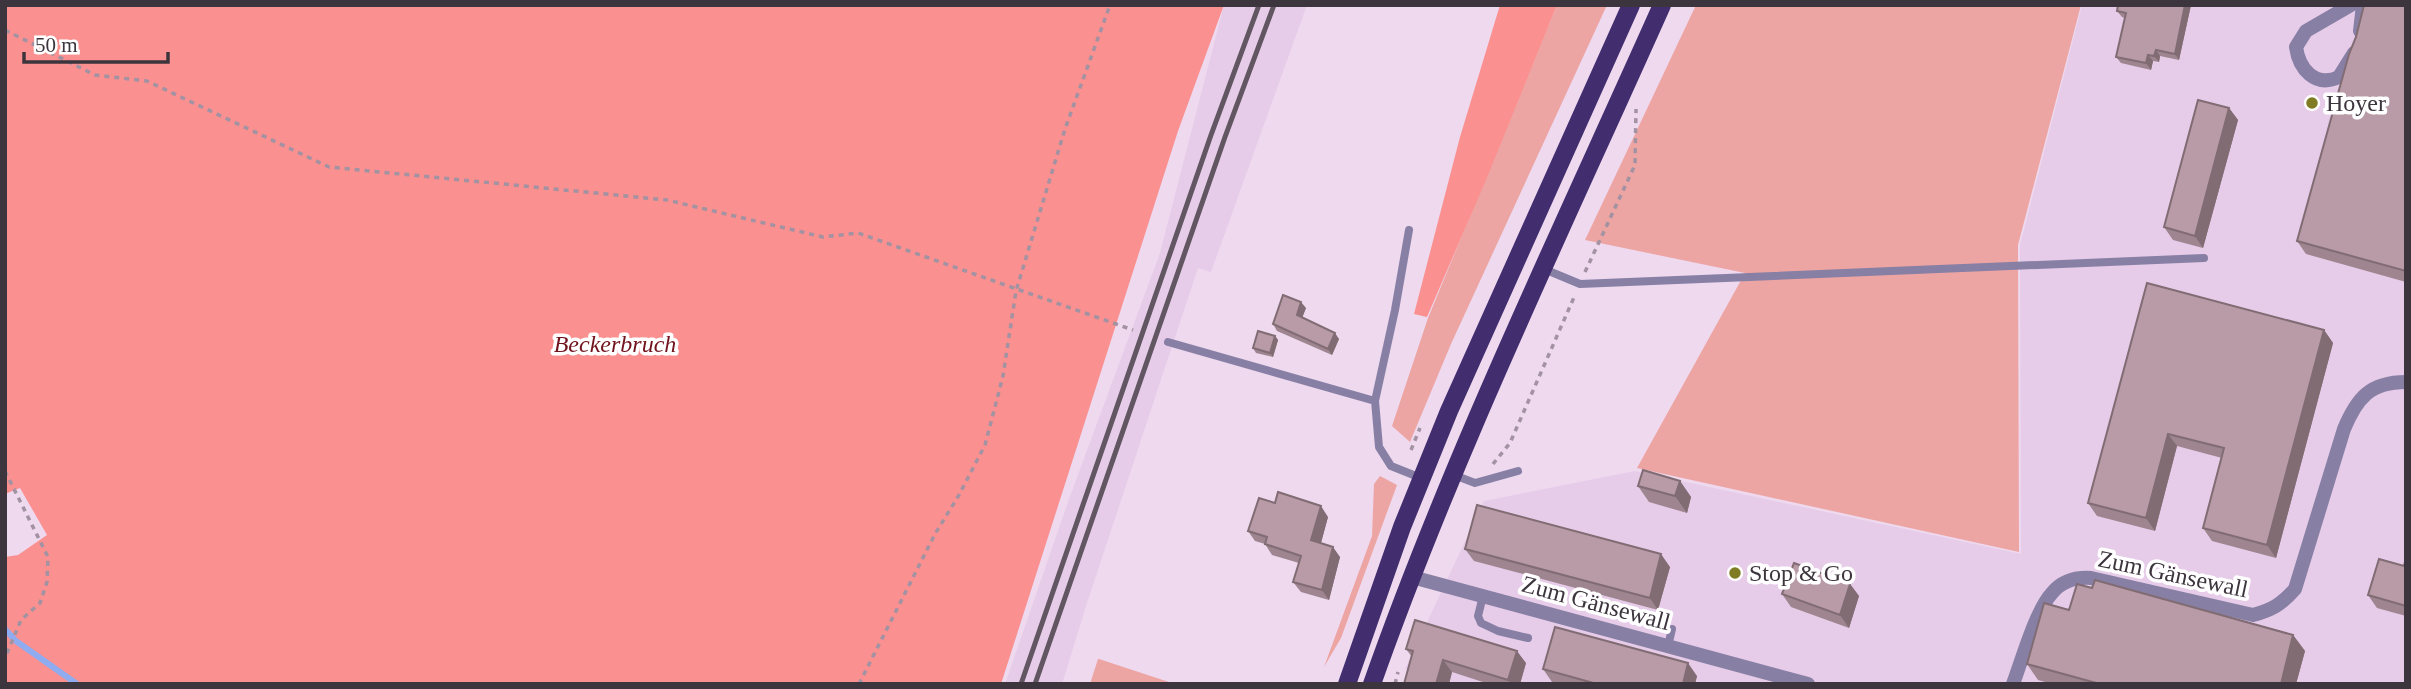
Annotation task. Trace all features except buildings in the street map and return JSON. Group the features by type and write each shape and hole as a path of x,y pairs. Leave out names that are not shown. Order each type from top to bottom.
{"main road":[{"path":"1347,684 1421,478 1487,324 1631,5"},
{"path":"1372,684 1454,475 1662,5"}],"street":[{"path":"2351,5 2316,23 2301,37 2296,47 2300,64 2315,79 2331,80 2345,70 2359,40 2363,5"},
{"name":"Zum Gänsewall","path":"2013,684 2042,608 2051,593 2063,583 2079,577 2253,615 2271,610 2284,602 2295,589 2354,404 2379,386 2406,382"},
{"name":"Zum Gänsewall","path":"1412,577 1808,684"}],"lane":[{"path":"1409,230 1375,401 1379,447 1391,466 1421,478"},
{"path":"1544,269 1580,284 2204,258"},
{"path":"1168,342 1375,401"},
{"path":"1454,475 1475,483 1518,471"},
{"path":"1483,596 1478,616 1481,623 1497,631 1528,638"},
{"path":"1668,646 1672,629"}],"path":[{"path":"859,684 935,534 985,445 1003,376 1016,291 1065,129 1110,5"},
{"path":"5,30 95,75 147,81 329,167 667,200 823,237 858,233 1016,291 1133,330"},
{"path":"1475,483 1510,443 1635,165 1634,129 1636,108 1640,99"},
{"path":"5,471 48,557 47,582 40,603 22,620 5,658"}],"shaded area":[{"path":"1224,5 1307,5 1211,272 1198,268 1062,684 1005,684 1069,499 1160,253"},
{"path":"1557,5 1607,5 1451,344 1410,442 1392,426 1428,318"},
{"path":"1696,5 2081,5 2018,245 2019,552 1637,468 1745,273 1585,240"},
{"path":"2082,5 2406,5 2406,684 1459,684 1405,669 1484,501 1635,471 2021,554 2020,245"},
{"path":"1380,476 1397,485 1341,638 1324,667 1372,536 1374,484"},
{"path":"1099,659 1175,684 1090,684"}],"green space":[{"name":"Beckerbruch","path":"5,5 1224,5 1178,131 1001,684 5,684 5,557 18,555 47,535 20,488 5,494"},
{"path":"1500,5 1557,5 1427,317 1414,314 1460,137"}],"waterway":[{"path":"5,629 14,639"},
{"path":"16,641 77,684"}],"railway":[{"path":"1021,684 1211,135 1259,5"},
{"path":"1035,684 1225,137 1274,5"}],"place":[{"name":"Hoyer","path":"2312,103"},
{"name":"Stop & Go","path":"1735,573"}]}
